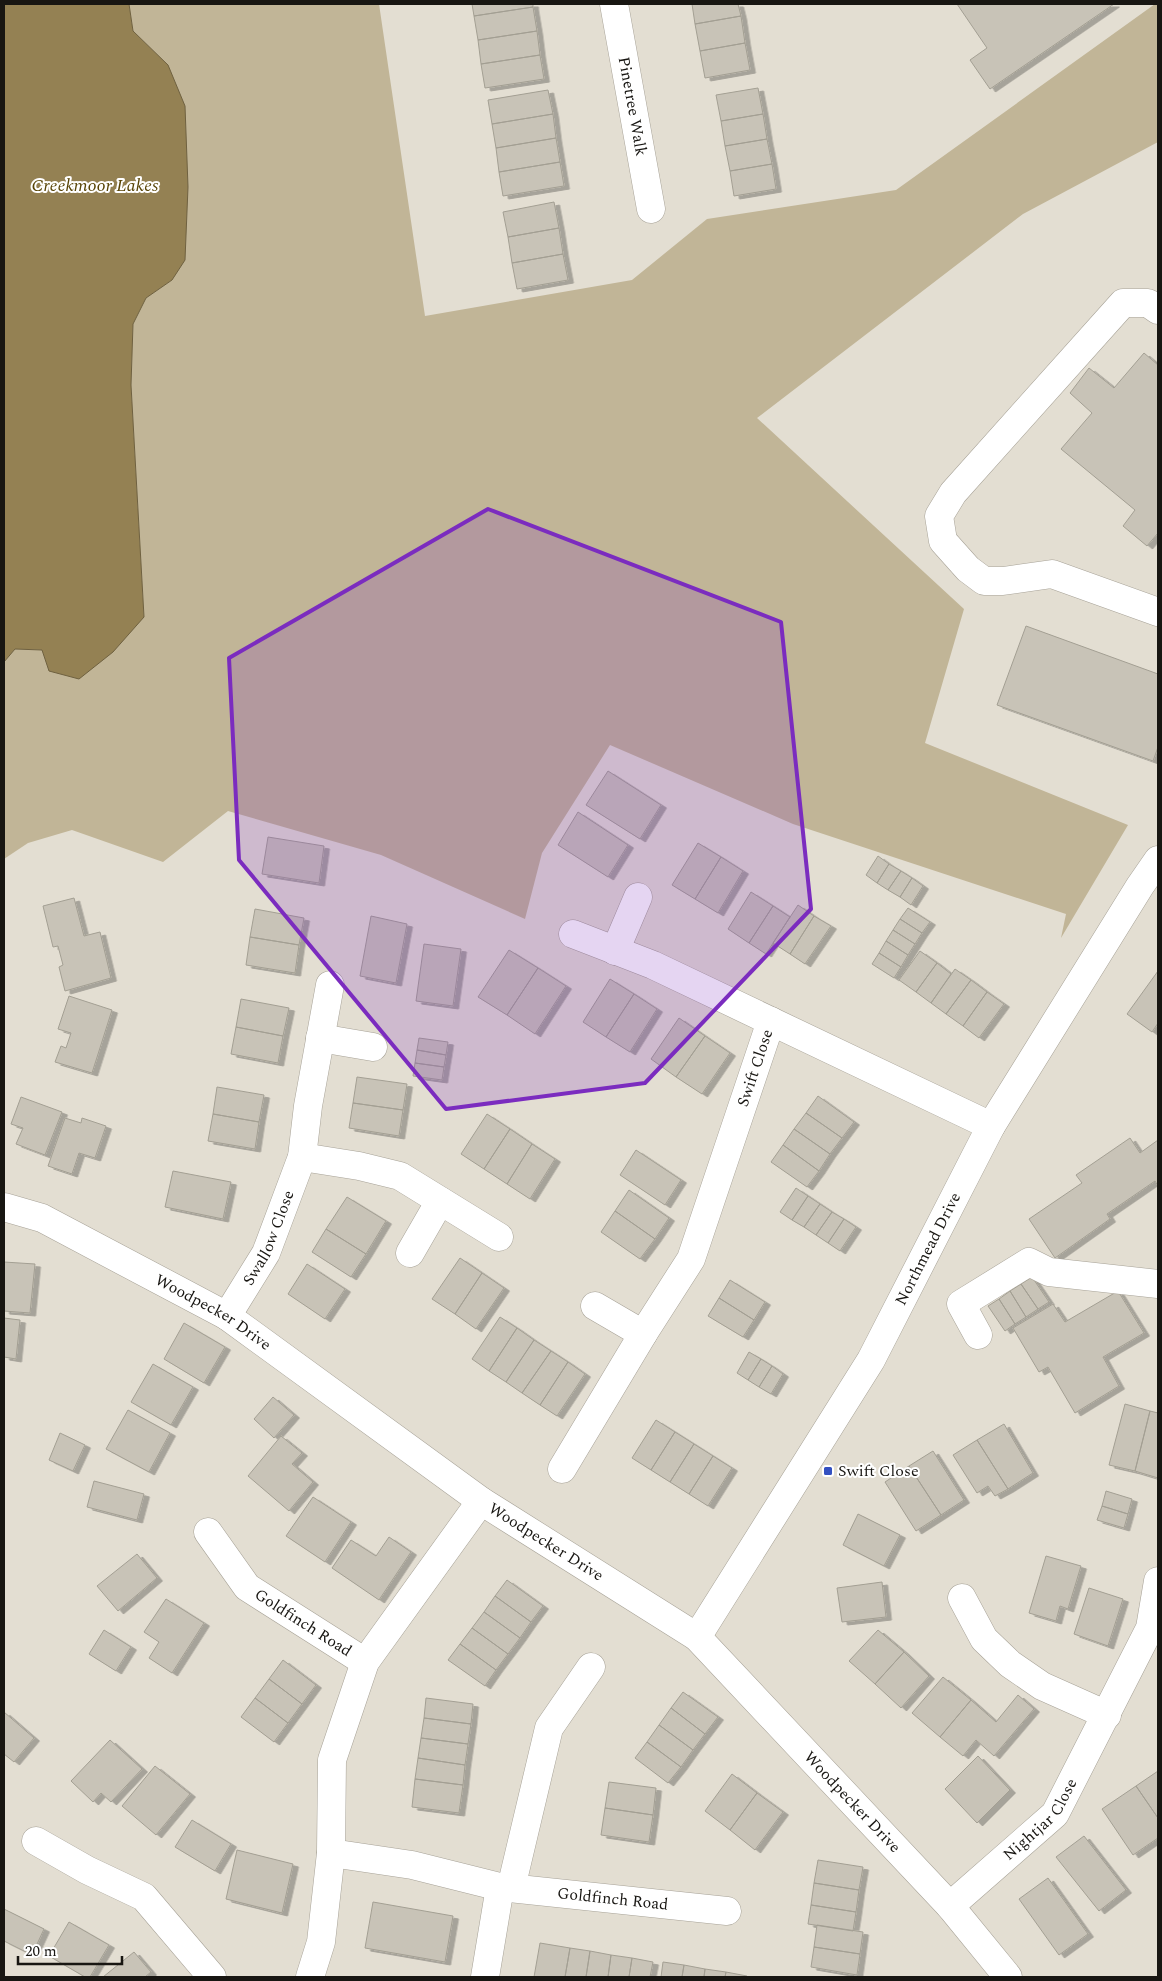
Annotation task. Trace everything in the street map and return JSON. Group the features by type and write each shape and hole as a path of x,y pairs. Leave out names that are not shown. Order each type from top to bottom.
{"street":[{"name":"Pinetree Walk","path":"614,4 651,209"},
{"path":"1158,310 1148,303 1122,303 953,493 939,516 944,541 968,569 984,581 1003,581 1052,574 1158,612"},
{"name":"Northmead Drive","path":"697,1637 871,1360 992,1126 1149,893 1158,860"},
{"path":"616,950 638,897"},
{"name":"Swift Close","path":"573,934 653,965 992,1126"},
{"name":"Swallow Close","path":"227,1316 266,1253 302,1157 308,1106 330,985"},
{"name":"Swift Close","path":"562,1469 616,1381 642,1334 691,1259 771,1021"},
{"path":"320,1038 374,1047"},
{"path":"302,1157 360,1166 400,1176 499,1237"},
{"path":"410,1253 440,1201"},
{"name":"Woodpecker Drive","path":"4,1207 42,1218 227,1316 481,1501 697,1637 950,1906 1008,1977"},
{"path":"978,1335 962,1304 1029,1262 1049,1272 1158,1284"},
{"path":"595,1306 642,1334"},
{"name":"Goldfinch Road","path":"310,1977 321,1942 331,1853 332,1760 365,1662 481,1501"},
{"name":"Goldfinch Road","path":"208,1532 247,1587 365,1662"},
{"name":"Nightjar Close","path":"950,1906 1055,1814 1150,1628 1158,1581"},
{"path":"962,1598 984,1639 1010,1664 1042,1686 1107,1715"},
{"path":"485,1977 506,1888 549,1728 590,1667"},
{"path":"36,1841 87,1870 144,1897 212,1977"},
{"name":"Goldfinch Road","path":"331,1853 412,1865 506,1888 727,1911"}],"highlighted area":[{"path":"488,509 781,622 811,909 645,1083 446,1109 239,860 229,658"}],"shaded area":[{"path":"129,4 379,4 425,316 632,280 707,219 896,190 1155,4 1158,4 1158,142 1023,214 757,418 964,609 925,743 1128,825 1061,938 1066,914 793,824 610,745 542,853 525,919 381,855 228,811 163,862 72,830 28,843 4,859 4,662 15,649 42,650 144,617 131,385 133,324 146,298 172,280 168,65 133,31"}],"water":[{"name":"Creekmoor Lakes","path":"4,4 129,4 133,31 168,65 185,106 188,187 185,260 172,280 146,298 133,324 131,385 144,617 113,652 79,679 49,671 42,650 15,649 4,662"}],"building":[{"path":"472,4 533,4 533,7 474,16"},
{"path":"692,4 738,4 741,16 695,24"},
{"path":"957,4 1114,4 990,89 970,60 987,48"},
{"path":"533,7 537,31 478,40 474,16"},
{"path":"741,16 745,43 700,51 695,24"},
{"path":"537,31 540,55 481,64 478,40"},
{"path":"745,43 750,70 705,78 700,51"},
{"path":"540,55 544,79 485,88 481,64"},
{"path":"758,88 763,114 721,121 716,95"},
{"path":"548,90 553,114 492,124 488,100"},
{"path":"553,114 556,138 496,148 492,124"},
{"path":"763,114 767,139 725,146 721,121"},
{"path":"556,138 560,162 499,172 496,148"},
{"path":"767,139 772,164 730,171 725,146"},
{"path":"560,162 564,186 503,196 499,172"},
{"path":"772,164 776,189 734,196 730,171"},
{"path":"554,202 559,228 508,237 503,212"},
{"path":"559,228 563,254 512,263 508,237"},
{"path":"563,254 568,280 517,289 512,263"},
{"path":"1144,353 1158,365 1158,533 1147,546 1123,526 1135,510 1061,449 1092,413 1070,393 1089,368 1114,388"},
{"path":"1026,626 1158,674 1158,747 1153,761 997,705"},
{"path":"608,771 661,805 640,839 586,805"},
{"path":"578,812 628,845 608,877 558,845"},
{"path":"268,837 324,846 319,883 262,874"},
{"path":"698,843 721,857 695,899 672,885"},
{"path":"878,856 889,864 877,883 866,875"},
{"path":"721,857 743,871 718,913 695,899"},
{"path":"889,864 901,871 888,890 877,883"},
{"path":"901,871 912,878 900,897 888,890"},
{"path":"912,878 923,886 911,905 900,897"},
{"path":"751,892 773,906 749,943 728,929"},
{"path":"74,898 84,936 100,932 111,978 65,991 59,967 63,965 58,946 53,947 43,906"},
{"path":"798,905 814,916 790,954 773,943"},
{"path":"773,906 790,917 766,954 749,943"},
{"path":"908,908 930,922 922,933 900,919"},
{"path":"255,909 304,918 299,945 250,937"},
{"path":"371,916 407,924 396,983 360,976"},
{"path":"814,916 831,926 805,964 790,954"},
{"path":"900,919 922,933 915,944 893,930"},
{"path":"893,930 915,944 908,955 886,941"},
{"path":"250,937 299,945 295,973 246,965"},
{"path":"886,941 908,955 901,967 879,953"},
{"path":"424,944 461,949 453,1006 416,1001"},
{"path":"509,950 538,968 507,1015 478,997"},
{"path":"920,951 937,963 916,992 899,980"},
{"path":"879,953 901,967 894,978 872,964"},
{"path":"937,963 951,974 931,1003 916,992"},
{"path":"538,968 566,986 535,1034 507,1015"},
{"path":"955,969 971,980 946,1014 931,1003"},
{"path":"1158,971 1158,1023 1152,1032 1127,1014"},
{"path":"610,979 634,994 606,1037 583,1022"},
{"path":"971,980 987,992 963,1026 946,1014"},
{"path":"987,992 1004,1004 979,1038 963,1026"},
{"path":"634,994 657,1009 630,1052 606,1037"},
{"path":"69,996 112,1010 92,1073 55,1062 61,1046 66,1048 71,1033 58,1029"},
{"path":"241,999 289,1008 283,1036 236,1027"},
{"path":"679,1018 705,1036 676,1077 651,1059"},
{"path":"236,1027 283,1036 278,1063 231,1054"},
{"path":"705,1036 730,1053 702,1094 676,1077"},
{"path":"419,1038 448,1042 446,1055 417,1050"},
{"path":"417,1050 446,1055 444,1067 415,1063"},
{"path":"415,1063 444,1067 442,1080 413,1076"},
{"path":"357,1077 407,1084 403,1110 353,1103"},
{"path":"217,1087 264,1095 259,1122 213,1114"},
{"path":"818,1096 854,1122 842,1138 806,1113"},
{"path":"21,1097 62,1112 45,1155 16,1144 23,1128 11,1124"},
{"path":"353,1103 403,1110 399,1136 349,1128"},
{"path":"806,1113 842,1138 830,1154 794,1129"},
{"path":"213,1114 259,1122 255,1149 208,1141"},
{"path":"487,1114 510,1129 484,1169 461,1154"},
{"path":"65,1118 81,1123 82,1118 106,1126 95,1158 79,1153 72,1174 48,1166"},
{"path":"510,1129 532,1144 507,1184 484,1169"},
{"path":"794,1129 830,1154 819,1171 783,1145"},
{"path":"1130,1138 1140,1153 1158,1140 1158,1186 1155,1181 1107,1214 1110,1219 1055,1258 1029,1219 1082,1183 1076,1175"},
{"path":"532,1144 555,1159 530,1199 507,1184"},
{"path":"783,1145 819,1171 807,1187 771,1162"},
{"path":"636,1150 681,1180 665,1205 620,1175"},
{"path":"173,1171 231,1182 223,1219 165,1207"},
{"path":"796,1188 808,1196 792,1220 780,1212"},
{"path":"629,1190 669,1218 655,1239 615,1211"},
{"path":"808,1196 820,1204 804,1227 792,1220"},
{"path":"347,1197 386,1221 366,1254 326,1229"},
{"path":"820,1204 832,1212 816,1235 804,1227"},
{"path":"615,1211 655,1239 640,1259 601,1232"},
{"path":"832,1212 844,1219 828,1243 816,1235"},
{"path":"844,1219 856,1227 840,1251 828,1243"},
{"path":"326,1229 366,1254 351,1277 312,1252"},
{"path":"460,1258 482,1273 455,1314 432,1299"},
{"path":"4,1262 35,1264 30,1313 4,1311"},
{"path":"307,1264 345,1289 325,1319 288,1294"},
{"path":"482,1273 504,1288 476,1329 455,1314"},
{"path":"1032,1277 1049,1302 1038,1309 1021,1284"},
{"path":"730,1280 765,1302 754,1320 719,1298"},
{"path":"1021,1284 1038,1309 1026,1317 1010,1291"},
{"path":"1010,1291 1026,1317 1015,1324 999,1299"},
{"path":"1118,1291 1144,1333 1103,1357 1119,1386 1075,1413 1048,1367 1039,1372 1013,1328 1053,1304 1065,1322"},
{"path":"719,1298 754,1320 743,1337 708,1316"},
{"path":"999,1299 1015,1324 1005,1331 988,1306"},
{"path":"500,1317 517,1328 489,1371 472,1359"},
{"path":"4,1318 20,1320 16,1359 4,1357"},
{"path":"184,1323 225,1347 204,1383 164,1359"},
{"path":"517,1328 534,1340 506,1382 489,1371"},
{"path":"534,1340 551,1351 522,1393 506,1382"},
{"path":"551,1351 568,1362 540,1405 522,1393"},
{"path":"749,1352 761,1359 748,1380 737,1373"},
{"path":"761,1359 772,1366 759,1387 748,1380"},
{"path":"568,1362 585,1374 557,1416 540,1405"},
{"path":"153,1364 193,1387 171,1425 131,1402"},
{"path":"772,1366 783,1374 771,1394 759,1387"},
{"path":"273,1397 294,1415 274,1438 254,1419"},
{"path":"1125,1404 1150,1411 1135,1471 1109,1465"},
{"path":"128,1410 170,1433 149,1472 106,1449"},
{"path":"1150,1411 1158,1413 1158,1478 1135,1471"},
{"path":"656,1420 675,1432 651,1470 632,1458"},
{"path":"1004,1424 1033,1473 1008,1489 977,1440"},
{"path":"675,1432 694,1444 670,1482 651,1470"},
{"path":"60,1433 85,1445 73,1471 49,1460"},
{"path":"281,1436 302,1453 292,1464 313,1482 289,1511 248,1476"},
{"path":"977,1440 1008,1489 995,1496 988,1486 977,1493 953,1455"},
{"path":"694,1444 713,1456 689,1494 670,1482"},
{"path":"933,1451 964,1500 941,1515 909,1466"},
{"path":"713,1456 732,1468 708,1506 689,1494"},
{"path":"909,1466 941,1515 916,1531 885,1482"},
{"path":"94,1481 144,1494 137,1520 87,1507"},
{"path":"1106,1491 1132,1499 1128,1514 1102,1506"},
{"path":"313,1497 351,1522 325,1562 286,1536"},
{"path":"1102,1506 1128,1514 1124,1528 1097,1520"},
{"path":"858,1514 900,1535 884,1566 843,1545"},
{"path":"389,1537 411,1552 379,1600 332,1568 351,1540 376,1556"},
{"path":"137,1554 157,1578 118,1611 97,1586"},
{"path":"1046,1556 1081,1566 1068,1609 1060,1606 1056,1621 1029,1613"},
{"path":"507,1580 543,1606 531,1622 495,1596"},
{"path":"882,1582 886,1617 842,1622 837,1588"},
{"path":"1089,1588 1123,1599 1108,1646 1074,1634"},
{"path":"495,1596 531,1622 520,1638 484,1612"},
{"path":"166,1599 204,1623 172,1673 149,1658 159,1642 144,1632"},
{"path":"484,1612 520,1638 508,1654 472,1628"},
{"path":"472,1628 508,1654 496,1670 460,1644"},
{"path":"104,1630 131,1647 116,1671 89,1654"},
{"path":"878,1630 904,1652 875,1684 849,1661"},
{"path":"460,1644 496,1670 485,1686 448,1660"},
{"path":"904,1652 929,1676 901,1708 875,1684"},
{"path":"283,1660 316,1685 302,1704 269,1679"},
{"path":"943,1677 971,1700 940,1737 912,1713"},
{"path":"269,1679 302,1704 288,1723 255,1698"},
{"path":"683,1692 718,1717 705,1734 671,1708"},
{"path":"1018,1695 1034,1709 994,1756 976,1740 963,1756 940,1737 971,1700 996,1722"},
{"path":"255,1698 288,1723 274,1742 241,1717"},
{"path":"426,1698 473,1704 471,1724 424,1718"},
{"path":"671,1708 705,1734 693,1750 659,1725"},
{"path":"4,1712 34,1738 14,1762 4,1754"},
{"path":"424,1718 471,1724 468,1744 421,1738"},
{"path":"659,1725 693,1750 681,1767 647,1742"},
{"path":"421,1738 468,1744 465,1765 418,1758"},
{"path":"110,1740 142,1769 111,1802 101,1793 93,1802 71,1781"},
{"path":"647,1742 681,1767 668,1783 635,1758"},
{"path":"978,1756 1010,1790 977,1823 945,1789"},
{"path":"418,1758 465,1765 463,1785 415,1779"},
{"path":"155,1766 190,1794 156,1835 122,1806"},
{"path":"1158,1771 1158,1818 1136,1786"},
{"path":"732,1774 757,1793 730,1830 705,1811"},
{"path":"415,1779 463,1785 459,1813 412,1807"},
{"path":"609,1782 656,1788 653,1815 605,1808"},
{"path":"1136,1786 1158,1818 1158,1838 1133,1855 1102,1809"},
{"path":"757,1793 783,1812 755,1850 730,1830"},
{"path":"605,1808 653,1815 649,1842 601,1835"},
{"path":"192,1820 231,1844 215,1871 175,1847"},
{"path":"1084,1836 1126,1890 1099,1911 1056,1857"},
{"path":"237,1850 293,1864 282,1913 226,1899"},
{"path":"818,1860 863,1867 859,1890 814,1883"},
{"path":"1048,1878 1088,1934 1059,1955 1019,1899"},
{"path":"814,1883 859,1890 856,1912 811,1905"},
{"path":"373,1902 453,1916 445,1962 365,1948"},
{"path":"811,1905 856,1912 853,1931 808,1924"},
{"path":"4,1909 44,1929 32,1955 4,1941"},
{"path":"69,1922 109,1945 90,1977 85,1977 49,1956"},
{"path":"817,1925 863,1932 860,1954 814,1947"},
{"path":"540,1943 570,1948 565,1977 534,1977"},
{"path":"814,1947 860,1954 857,1975 811,1967"},
{"path":"570,1948 590,1951 586,1977 565,1977"},
{"path":"590,1951 611,1955 608,1977 586,1977"},
{"path":"134,1952 151,1972 145,1977 103,1977"},
{"path":"611,1955 632,1958 629,1977 608,1977"},
{"path":"632,1958 653,1962 650,1977 629,1977"},
{"path":"663,1962 684,1965 682,1977 661,1977"},
{"path":"684,1965 705,1969 704,1977 682,1977"},
{"path":"705,1969 726,1972 725,1977 704,1977"},
{"path":"726,1972 747,1976 725,1977"}],"place":[{"name":"Swift Close","path":"828,1471"}]}
